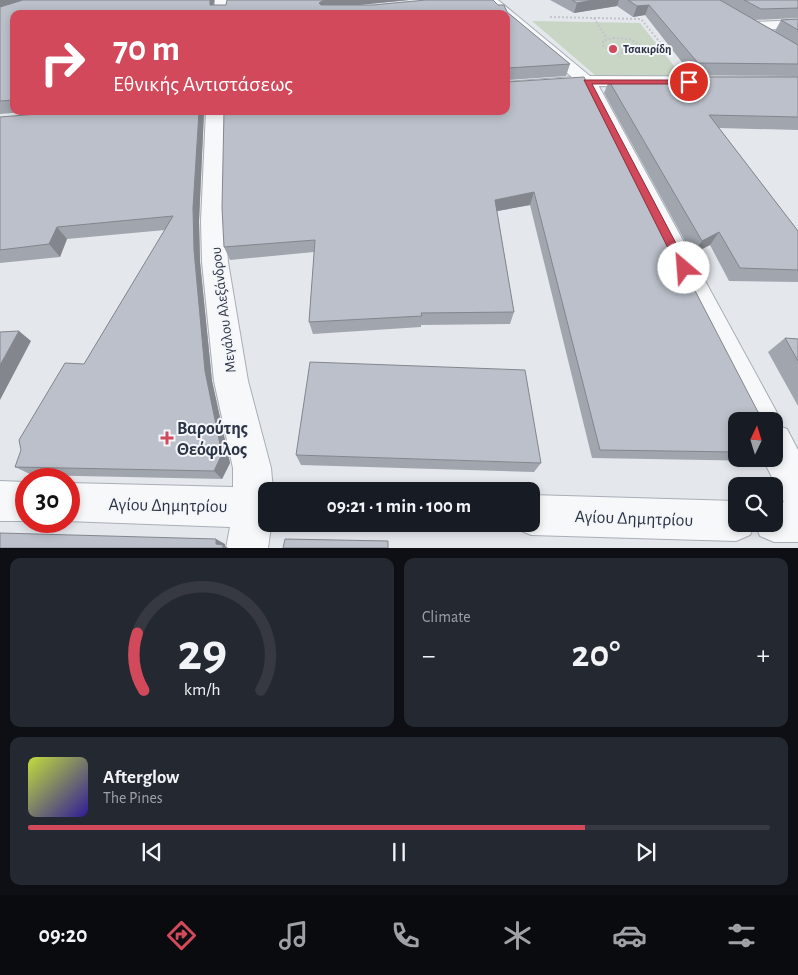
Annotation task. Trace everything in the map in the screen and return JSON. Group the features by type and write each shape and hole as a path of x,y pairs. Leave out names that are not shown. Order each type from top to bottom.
{"main road":[{"path":"510,87 587,82 798,82"}],"street":[{"path":"490,0 502,10"},
{"path":"510,17 587,82 758,412"},
{"path":"739,18 776,40"},
{"path":"754,26 798,24"},
{"name":"Μεγάλου Αλεξάνδρου","path":"216,115 213,212 215,262 231,381 258,497"},
{"path":"783,460 798,489"},
{"path":"0,501 15,502"},
{"name":"Αγίου Δημητρίου","path":"80,503 258,507"},
{"name":"Μεγάλου Αλεξάνδρου","path":"247,548 258,513"},
{"name":"Αγίου Δημητρίου","path":"540,515 728,521"},
{"path":"783,522 798,522"}],"path":[{"path":"510,17 641,19 689,82"},
{"path":"593,18 607,39"},
{"path":"643,47 641,52 636,54 617,53 603,46 603,41 607,39 630,40 643,47 664,48"}],"green space":[{"name":"Τσακιρίδη","path":"532,21 640,23 682,76 596,76"}],"building":[{"path":"23,0 210,0 210,5 226,5 227,0 324,0 319,3 321,5 373,5 426,0 493,0 498,5 504,5 506,10 10,10 10,100 0,101 0,7"},
{"path":"572,0 593,0 577,3"},
{"path":"628,0 720,0 798,45 798,64 698,63 649,5 637,6"},
{"path":"744,0 798,0 798,8 761,9"},
{"path":"510,14 570,64 510,68"},
{"path":"798,19 798,30 781,20"},
{"path":"584,77 758,412 728,412 728,452 600,450 534,192 495,200 514,312 421,313 422,316 309,322 315,240 224,247 222,208 224,115 510,115 510,82"},
{"path":"706,77 798,77 798,117 709,115 798,231 798,270 740,268 719,232 702,241 609,81 710,82"},
{"path":"25,115 199,115 193,208 194,250 205,371 222,454 214,471 15,467 21,450 19,440 65,363 84,364 173,216 57,227 49,244 0,250 0,117"},
{"path":"19,331 0,365 0,332"},
{"path":"785,338 798,339 798,361"},
{"path":"310,362 525,370 541,463 296,455"},
{"path":"0,533 216,539 216,544 223,545 223,548 0,548"},
{"path":"285,539 388,541 388,548 283,548"}],"place":[{"name":"Τσακιρίδη","path":"613,49"},
{"name":"Βαρούτης Θεόφιλος","path":"167,438"}],"route":[{"path":"684,268 587,82 689,82"}]}
